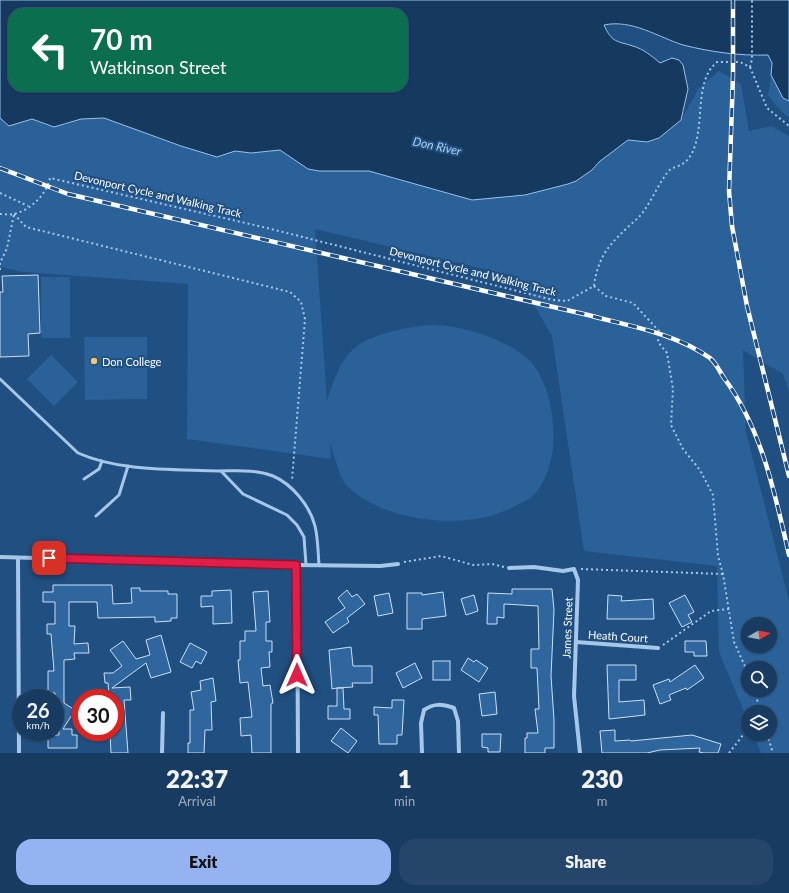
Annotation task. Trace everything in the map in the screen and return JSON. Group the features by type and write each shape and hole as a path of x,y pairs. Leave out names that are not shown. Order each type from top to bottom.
{"street":[{"path":"0,558 296,565 380,566 398,564"},
{"path":"18,558 19,753"},
{"path":"296,565 298,753"},
{"path":"509,568 534,567 563,571 574,569"},
{"name":"James Street","path":"574,569 578,580 574,696 580,753"},
{"name":"Heath Court","path":"576,642 658,648"},
{"path":"422,753 422,723 424,710 431,705 443,704 454,708 458,721 459,753"},
{"path":"162,753 163,713"}],"lane":[{"path":"0,380 78,453 102,461 128,466 221,471 254,471 271,475 281,480 302,500 315,526 319,565"},
{"path":"84,479 99,470 102,461"},
{"path":"96,516 119,495 128,466"},
{"path":"221,471 243,494 287,515 297,525 304,537 306,565"}],"path":[{"path":"752,0 752,59 750,66 767,108 789,126"},
{"path":"743,661 734,642 723,574 718,556 713,495 700,470 683,449 671,424 673,389 667,353 658,342 659,331 633,303 606,296 594,286 596,269 603,252 643,213 668,171 685,164 692,152 700,130 704,80 709,68 717,62 740,62 750,66"},
{"name":"Devonport Cycle and Walking Track","path":"0,214 14,214 29,206 44,194 48,187 50,178 266,228 553,300 567,301 594,286"},
{"path":"0,193 29,206"},
{"path":"0,270 14,214"},
{"path":"14,214 26,226 290,292 301,302 305,319 295,464 291,489"},
{"path":"398,564 411,560 441,556 473,564 492,564 509,568"},
{"path":"574,569 723,574"},
{"path":"658,648 711,611 728,609"},
{"path":"729,753 741,737"},
{"path":"769,741 773,753"}],"shaded area":[{"path":"719,71 741,84 749,131 771,126 789,136 789,392 783,374 743,350 746,432 789,601 789,753 761,753 756,741 777,741 777,705 741,705 719,652 717,566 584,551 552,336 518,277 315,229 327,400 343,362 361,343 368,339 387,333 427,325 459,328 472,331 498,341 521,353 530,361 543,380 553,418 553,443 549,466 541,486 530,498 498,513 476,519 453,521 429,520 405,516 383,508 363,498 343,481 330,443 331,459 187,439 188,284 23,272 0,267 0,118 9,126 32,119 48,126 65,125 81,119 104,118 181,146 217,157 235,151 251,153 280,150 308,169 319,171 369,171 472,200 592,170 599,162 628,140 647,142 681,120 699,88"},
{"path":"771,75 783,98 789,101 789,117 786,116 768,96"},
{"path":"41,277 70,277 70,338 41,338"},
{"path":"84,337 147,337 147,399 85,400"},
{"path":"51,355 78,382 54,406 27,379"}],"water":[{"name":"Don River","path":"0,0 789,0 789,101 783,98 771,75 772,63 768,55 736,54 704,50 683,45 625,24 604,25 612,38 640,49 651,55 660,63 672,58 679,60 683,65 688,89 681,120 659,138 647,142 628,140 599,162 592,170 576,181 525,195 472,200 369,171 319,171 308,169 280,150 251,153 235,151 217,157 181,146 104,118 81,119 54,127 32,119 9,126 0,118"}],"building":[{"path":"38,275 40,333 28,334 29,356 0,357 0,292 3,292 2,276"},
{"path":"53,585 112,585 113,604 132,603 131,588 140,588 140,591 168,591 168,594 177,594 177,618 171,618 171,621 155,622 155,617 98,618 97,602 69,602 69,626 75,626 74,644 88,643 89,653 74,653 75,659 64,660 64,689 48,689 48,671 54,671 51,634 47,634 47,624 55,624 55,602 43,602 43,592 53,592"},
{"path":"512,589 552,589 554,610 551,676 554,748 545,748 545,753 525,753 525,738 527,738 527,733 538,733 535,709 539,709 537,668 531,668 531,649 539,649 538,606 504,604 504,618 497,617 497,624 487,624 488,593 512,594"},
{"path":"231,590 232,623 213,624 213,606 201,607 201,596 212,596 212,591"},
{"path":"347,590 352,597 357,594 365,604 347,618 349,622 333,633 325,622 345,608 338,598"},
{"path":"268,591 270,622 266,622 266,641 272,641 272,652 269,652 270,667 261,668 263,686 270,685 273,703 271,704 271,753 252,753 251,735 241,736 240,718 252,717 248,682 240,683 238,660 240,660 240,641 245,641 245,631 256,631 253,592"},
{"path":"443,592 446,616 422,619 422,629 407,629 407,593 422,593 422,595"},
{"path":"389,593 393,613 378,616 374,596"},
{"path":"474,595 478,611 466,615 461,599"},
{"path":"608,595 622,596 621,601 653,599 654,619 607,619"},
{"path":"685,595 694,612 688,615 692,622 682,627 669,603"},
{"path":"161,635 171,672 151,678 146,663 112,688 130,687 131,700 124,700 124,689 108,689 108,683 105,683 104,673 113,673 122,666 110,650 123,641 136,659 150,655 146,640"},
{"path":"685,641 706,641 707,656 694,656 694,652 685,652"},
{"path":"190,643 207,652 201,664 196,661 192,668 180,662"},
{"path":"351,647 353,666 372,666 372,683 352,683 353,687 332,689 329,650"},
{"path":"468,658 474,662 476,660 488,668 479,682 461,670"},
{"path":"433,661 450,661 450,680 433,680"},
{"path":"415,663 422,678 403,688 396,673"},
{"path":"607,665 636,665 636,680 619,680 619,702 644,700 645,715 609,719"},
{"path":"695,665 704,678 687,690 686,688 669,695 671,700 660,704 653,685 669,679 670,682"},
{"path":"213,678 216,701 211,702 212,730 205,730 204,753 188,753 188,743 190,743 190,710 194,710 191,692 201,690 200,681"},
{"path":"337,688 343,688 344,709 350,709 350,719 328,719 328,706 337,706"},
{"path":"495,692 497,714 482,716 479,694"},
{"path":"124,700 128,753 111,753 110,741 124,741"},
{"path":"392,700 404,700 402,735 397,735 397,744 379,744 378,715 374,715 374,707 392,708"},
{"path":"64,703 72,708 72,715 64,727"},
{"path":"341,728 357,741 348,753 331,741"},
{"path":"64,729 72,729 72,741 77,741 77,748 48,748 48,741 64,741"},
{"path":"615,730 615,741 631,741 692,735 721,744 718,753 699,752 700,748 660,750 647,753 602,753 600,731"},
{"path":"482,734 501,734 500,752 488,752 488,748 482,747"}],"railway":[{"path":"733,0 733,76 729,191 732,226 747,306 789,476"},
{"path":"0,168 68,194 588,315 651,331 682,342 696,349 712,360 737,398 748,419 758,440 766,463 789,555"}],"place":[{"name":"Don College","path":"94,361"}],"route":[{"path":"49,558 296,565 297,675"}]}
